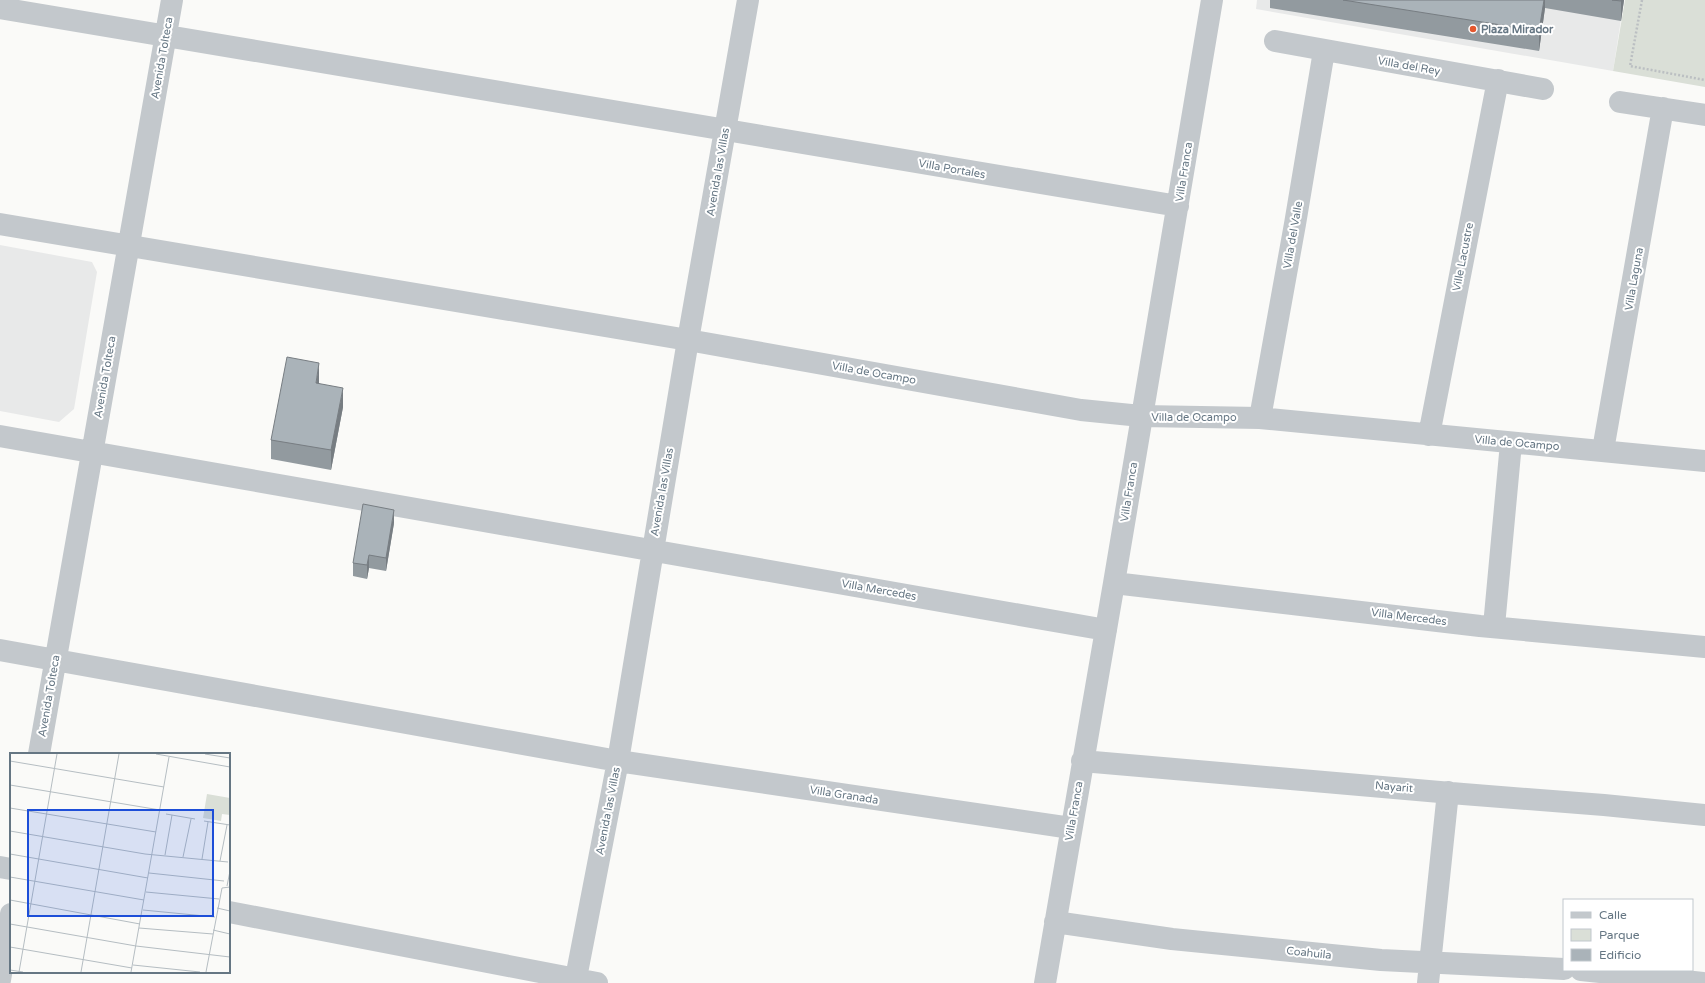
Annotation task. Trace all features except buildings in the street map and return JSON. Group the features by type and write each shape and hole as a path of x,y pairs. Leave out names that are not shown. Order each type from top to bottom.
{"street":[{"name":"Avenida Tolteca","path":"38,753 172,0"},
{"name":"Avenida las Villas","path":"575,981 618,760 688,340 748,0"},
{"name":"Villa Franca","path":"1045,983 1178,206 1209,1"},
{"name":"Villa Portales","path":"0,8 166,38 1178,206"},
{"name":"Villa del Rey","path":"1275,41 1324,51 1543,89"},
{"name":"Villa del Valle","path":"1260,418 1324,51"},
{"name":"Ville Lacustre","path":"1428,435 1498,80"},
{"path":"1620,102 1705,115"},
{"name":"Villa Laguna","path":"1603,450 1663,108"},
{"name":"Villa de Ocampo","path":"0,224 688,340 1081,410 1141,416 1260,418 1511,443 1603,450 1705,462"},
{"name":"Villa Mercedes","path":"0,436 1106,630"},
{"path":"1494,626 1511,443"},
{"name":"Villa Mercedes","path":"1114,583 1494,626 1705,647"},
{"name":"Villa Granada","path":"0,650 618,760 1071,828"},
{"name":"Nayarit","path":"1082,761 1604,805 1705,816"},
{"path":"1430,973 1448,792"},
{"path":"0,867 10,869"},
{"path":"230,912 575,981 597,983"},
{"path":"0,980 10,920"},
{"name":"Coahuila","path":"1055,922 1172,939 1381,960 1430,973 1563,969"},
{"path":"1589,971 1703,983"}],"path":[{"path":"1642,0 1630,66 1705,80"}],"shaded area":[{"path":"1257,0 1624,0 1613,71 1256,9"},
{"path":"0,245 92,262 97,272 74,409 59,422 0,411"}],"green space":[{"path":"1625,0 1705,0 1705,87 1613,71"}],"place":[{"name":"Plaza Mirador","path":"1473,29"}]}
